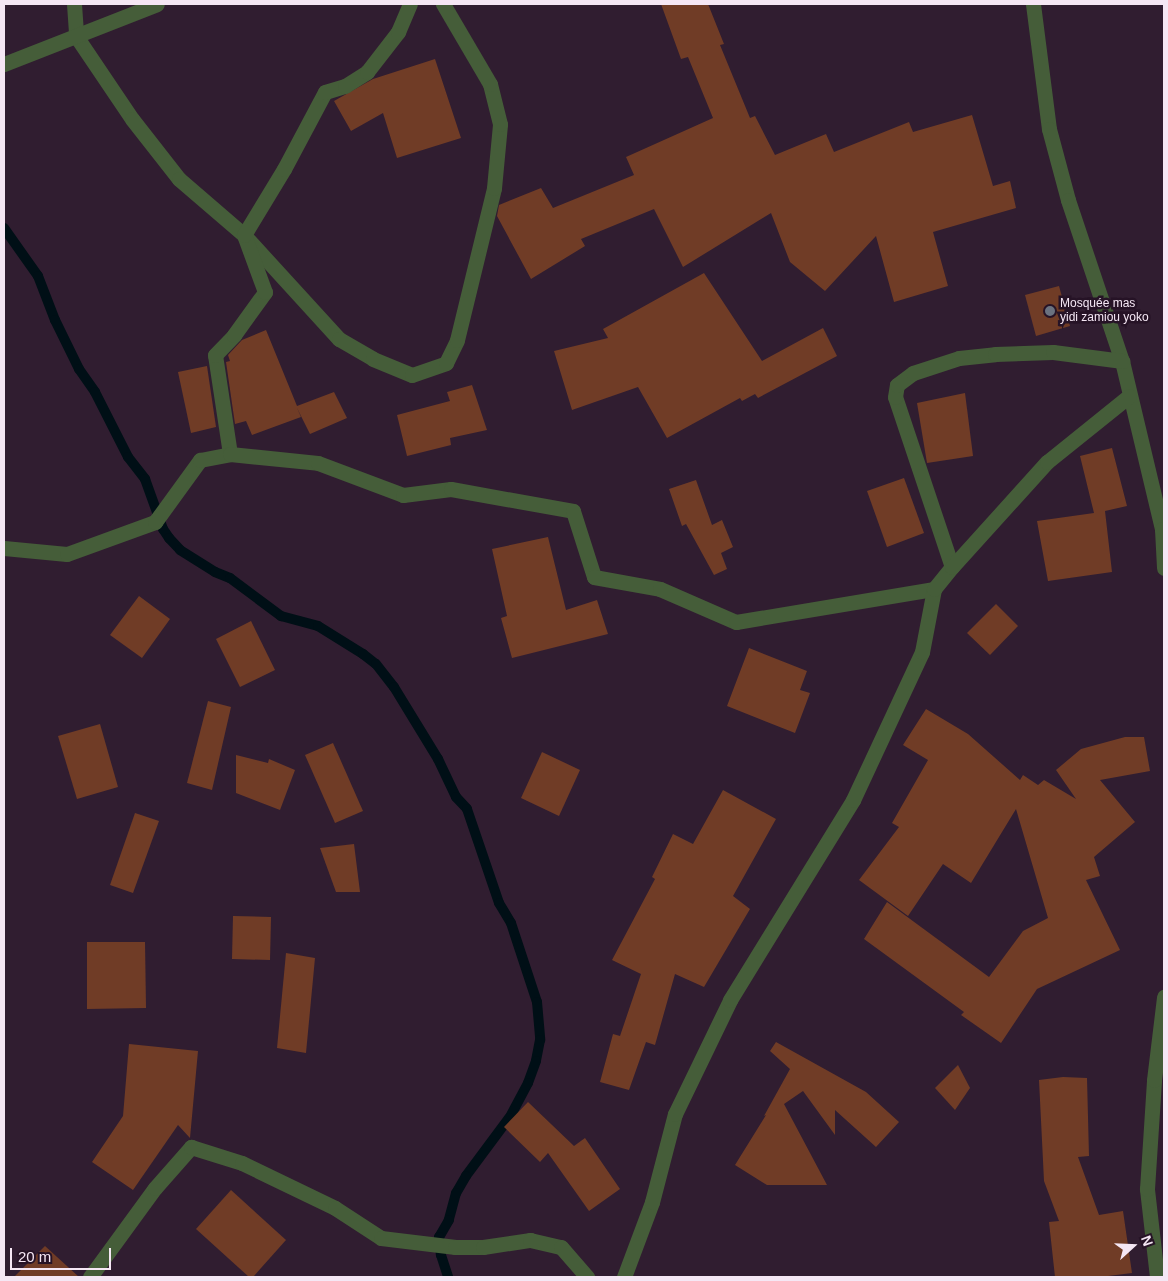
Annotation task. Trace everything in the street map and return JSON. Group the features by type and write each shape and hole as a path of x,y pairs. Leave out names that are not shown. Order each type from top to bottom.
{"street":[{"path":"74,4 76,36 132,119 179,179 244,235 339,338 373,360 412,375 446,363 457,340 494,188 500,124 490,84 442,4"},
{"path":"4,64 157,4"},
{"path":"244,235 284,169 325,92 345,86 367,72 398,32 410,4"},
{"path":"1033,4 1049,129 1068,200 1122,361 1162,529 1164,568"},
{"path":"230,454 215,355 234,335 266,292 244,235"},
{"path":"952,567 894,397 897,385 913,373 959,358 995,354 1053,352 1122,361"},
{"path":"624,1277 652,1202 676,1114 730,1000 853,800 922,652 934,590 952,567 1047,462 1129,396"},
{"path":"4,548 67,554 155,522 200,460 230,454 318,463 403,495 451,488 574,511 594,577 660,589 736,622 934,590"},
{"path":"1157,1277 1147,1189 1154,1080 1164,997"},
{"path":"90,1277 155,1188 191,1147 242,1163 335,1208 380,1238 456,1247 483,1247 530,1240 561,1247 586,1277"}],"building":[{"path":"661,4 708,4 724,44 720,45 750,118 755,116 775,155 826,134 834,152 909,122 913,132 972,115 993,186 1010,181 1016,208 933,232 948,286 894,302 876,236 825,291 790,262 771,213 683,267 654,209 581,239 585,246 531,279 497,216 499,205 541,188 553,208 634,175 626,157 713,118 688,57 681,59"},
{"path":"435,59 461,138 397,158 383,113 351,131 334,101 373,79"},
{"path":"704,273 762,361 823,328 837,356 758,398 755,394 742,401 740,398 667,438 638,387 572,410 554,351 608,338 603,329"},
{"path":"1059,286 1070,326 1036,336 1025,295"},
{"path":"266,330 297,406 334,392 347,418 310,434 297,408 301,417 252,435 246,421 235,424 226,362 230,361 228,355 242,340"},
{"path":"207,366 216,427 191,433 178,372"},
{"path":"472,385 487,430 450,438 451,445 407,456 397,415 450,401 447,392"},
{"path":"965,393 973,456 927,463 917,403"},
{"path":"1112,448 1127,506 1105,511 1112,572 1048,581 1037,521 1094,513 1080,456"},
{"path":"904,478 924,533 887,547 867,491"},
{"path":"696,480 712,525 722,520 733,547 721,553 727,569 714,575 686,524 682,526 669,489"},
{"path":"548,537 566,610 597,600 608,634 512,658 501,618 507,616 492,549"},
{"path":"139,596 170,619 142,658 110,635"},
{"path":"996,604 1018,626 990,655 967,633"},
{"path":"251,621 275,670 240,687 216,639"},
{"path":"749,648 807,671 800,690 810,693 795,733 727,706"},
{"path":"208,701 231,707 212,790 187,783"},
{"path":"926,709 968,734 1020,780 1023,775 1038,785 1044,780 1076,799 1056,770 1081,749 1125,737 1144,737 1150,771 1100,780 1135,822 1094,857 1100,876 1086,880 1120,950 1037,989 1001,1043 961,1015 964,1012 864,939 887,902 989,977 1023,931 1048,918 1016,809 971,883 943,864 908,916 859,880 899,827 892,823 928,760 903,745"},
{"path":"100,724 118,787 77,799 58,736"},
{"path":"333,743 363,811 335,823 305,755"},
{"path":"542,752 580,770 559,816 521,798"},
{"path":"236,755 268,763 269,759 295,770 280,810 236,793"},
{"path":"723,790 776,819 733,896 750,909 704,987 675,974 655,1045 646,1042 629,1090 600,1082 613,1034 620,1036 641,974 612,960 655,879 652,877 673,834 693,844"},
{"path":"135,813 159,821 133,893 110,885"},
{"path":"354,844 360,892 336,892 320,848"},
{"path":"233,916 271,917 270,960 232,959"},
{"path":"87,942 145,942 146,1008 87,1009"},
{"path":"286,953 315,958 306,1053 277,1048"},
{"path":"776,1042 866,1092 899,1122 876,1147 835,1110 835,1135 803,1091 784,1104 827,1185 767,1185 735,1165 766,1115 764,1116 790,1069 770,1051"},
{"path":"129,1044 198,1051 190,1138 178,1125 133,1190 92,1162 123,1116"},
{"path":"958,1065 970,1088 955,1110 935,1088"},
{"path":"1063,1077 1087,1078 1089,1156 1078,1157 1099,1215 1123,1211 1132,1273 1100,1277 1055,1277 1049,1222 1059,1221 1044,1181 1039,1080"},
{"path":"528,1102 574,1146 585,1138 620,1189 589,1211 548,1153 540,1162 504,1127"},
{"path":"231,1190 286,1240 253,1277 249,1277 196,1229"},
{"path":"45,1246 79,1277 14,1277"}],"waterway":[{"path":"4,228 38,276 55,320 79,369 95,392 128,457 145,479 163,529 169,538 180,550 215,572 230,578 281,616 318,626 376,664 394,687 438,759 456,797 467,809 499,903 511,923 537,1002 540,1040 536,1061 528,1083 509,1118 466,1176 456,1193 449,1220 439,1237 441,1255 448,1277"}],"place":[{"name":"Mosquée mas yidi zamiou yoko","path":"1050,311"}]}
